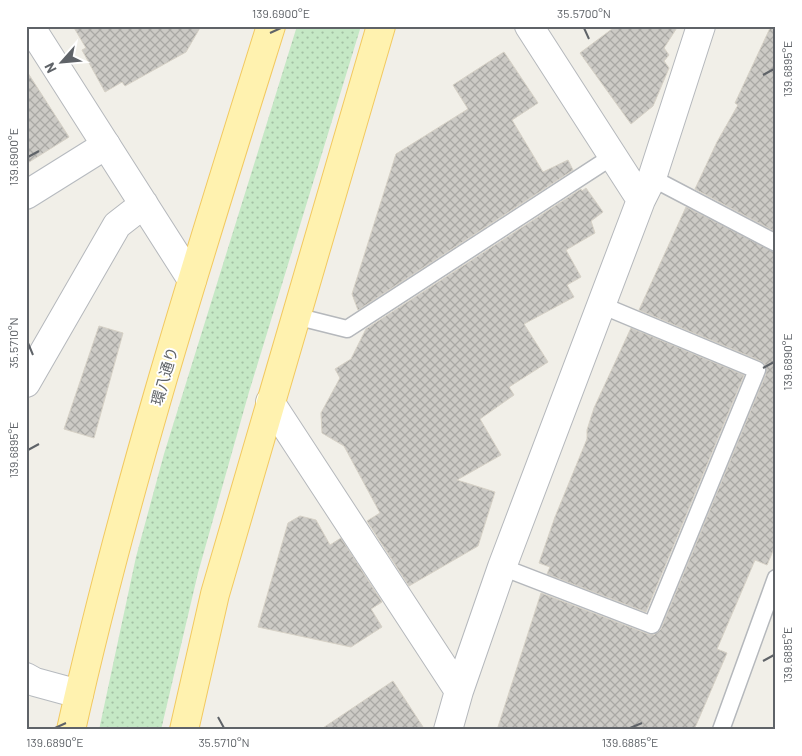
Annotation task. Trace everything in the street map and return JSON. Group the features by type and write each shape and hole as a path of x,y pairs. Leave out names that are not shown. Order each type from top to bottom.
{"main road":[{"name":"環八通り","path":"71,730 124,514 192,280 271,26"},
{"path":"184,730 215,594 381,26"}],"street":[{"path":"30,26 192,280"},
{"path":"529,26 613,156 647,189"},
{"path":"448,730 459,691 502,567 647,189 702,26"},
{"path":"26,195 106,145"},
{"path":"26,383 117,225 144,204"},
{"path":"270,402 459,691"},
{"path":"26,677 35,682 79,694"}],"lane":[{"path":"295,316 347,329 613,156"},
{"path":"647,189 776,243"},
{"path":"502,567 652,625 757,370 601,305"},
{"path":"722,730 776,578"}],"green space":[{"path":"297,26 361,26 249,392 198,573 161,730 99,730 136,557 164,454"}],"building":[{"path":"73,26 201,26 186,52 125,86 122,82 105,92 82,50 86,48"},
{"path":"616,26 678,26 664,48 669,55 664,61 669,68 653,106 631,124 580,53"},
{"path":"771,26 776,26 776,232 695,189 717,142 738,105 735,103"},
{"path":"504,52 538,103 512,120 543,172 568,160 573,170 358,310 352,294 396,154 468,109 453,85"},
{"path":"26,70 69,137 26,164"},
{"path":"586,188 603,212 591,221 595,233 566,250 581,277 567,285 574,297 524,324 548,362 509,387 514,395 480,419 501,455 457,480 495,492 478,546 409,586 367,521 380,513 344,446 322,433 321,413 340,378 335,369 351,359 366,329 581,189 582,191"},
{"path":"686,207 776,253 776,544 767,565 755,560 717,649 727,653 694,730 497,730 541,593 648,634 654,635 661,629 766,374 765,364 761,361 639,310"},
{"path":"99,326 123,333 94,438 64,429"},
{"path":"631,328 744,375 646,612 547,574 550,567 539,563 555,517 587,439 587,430 594,408"},
{"path":"300,516 316,520 330,545 341,538 382,602 371,609 382,627 351,647 258,627 288,523"},
{"path":"393,681 425,730 320,730"}]}
